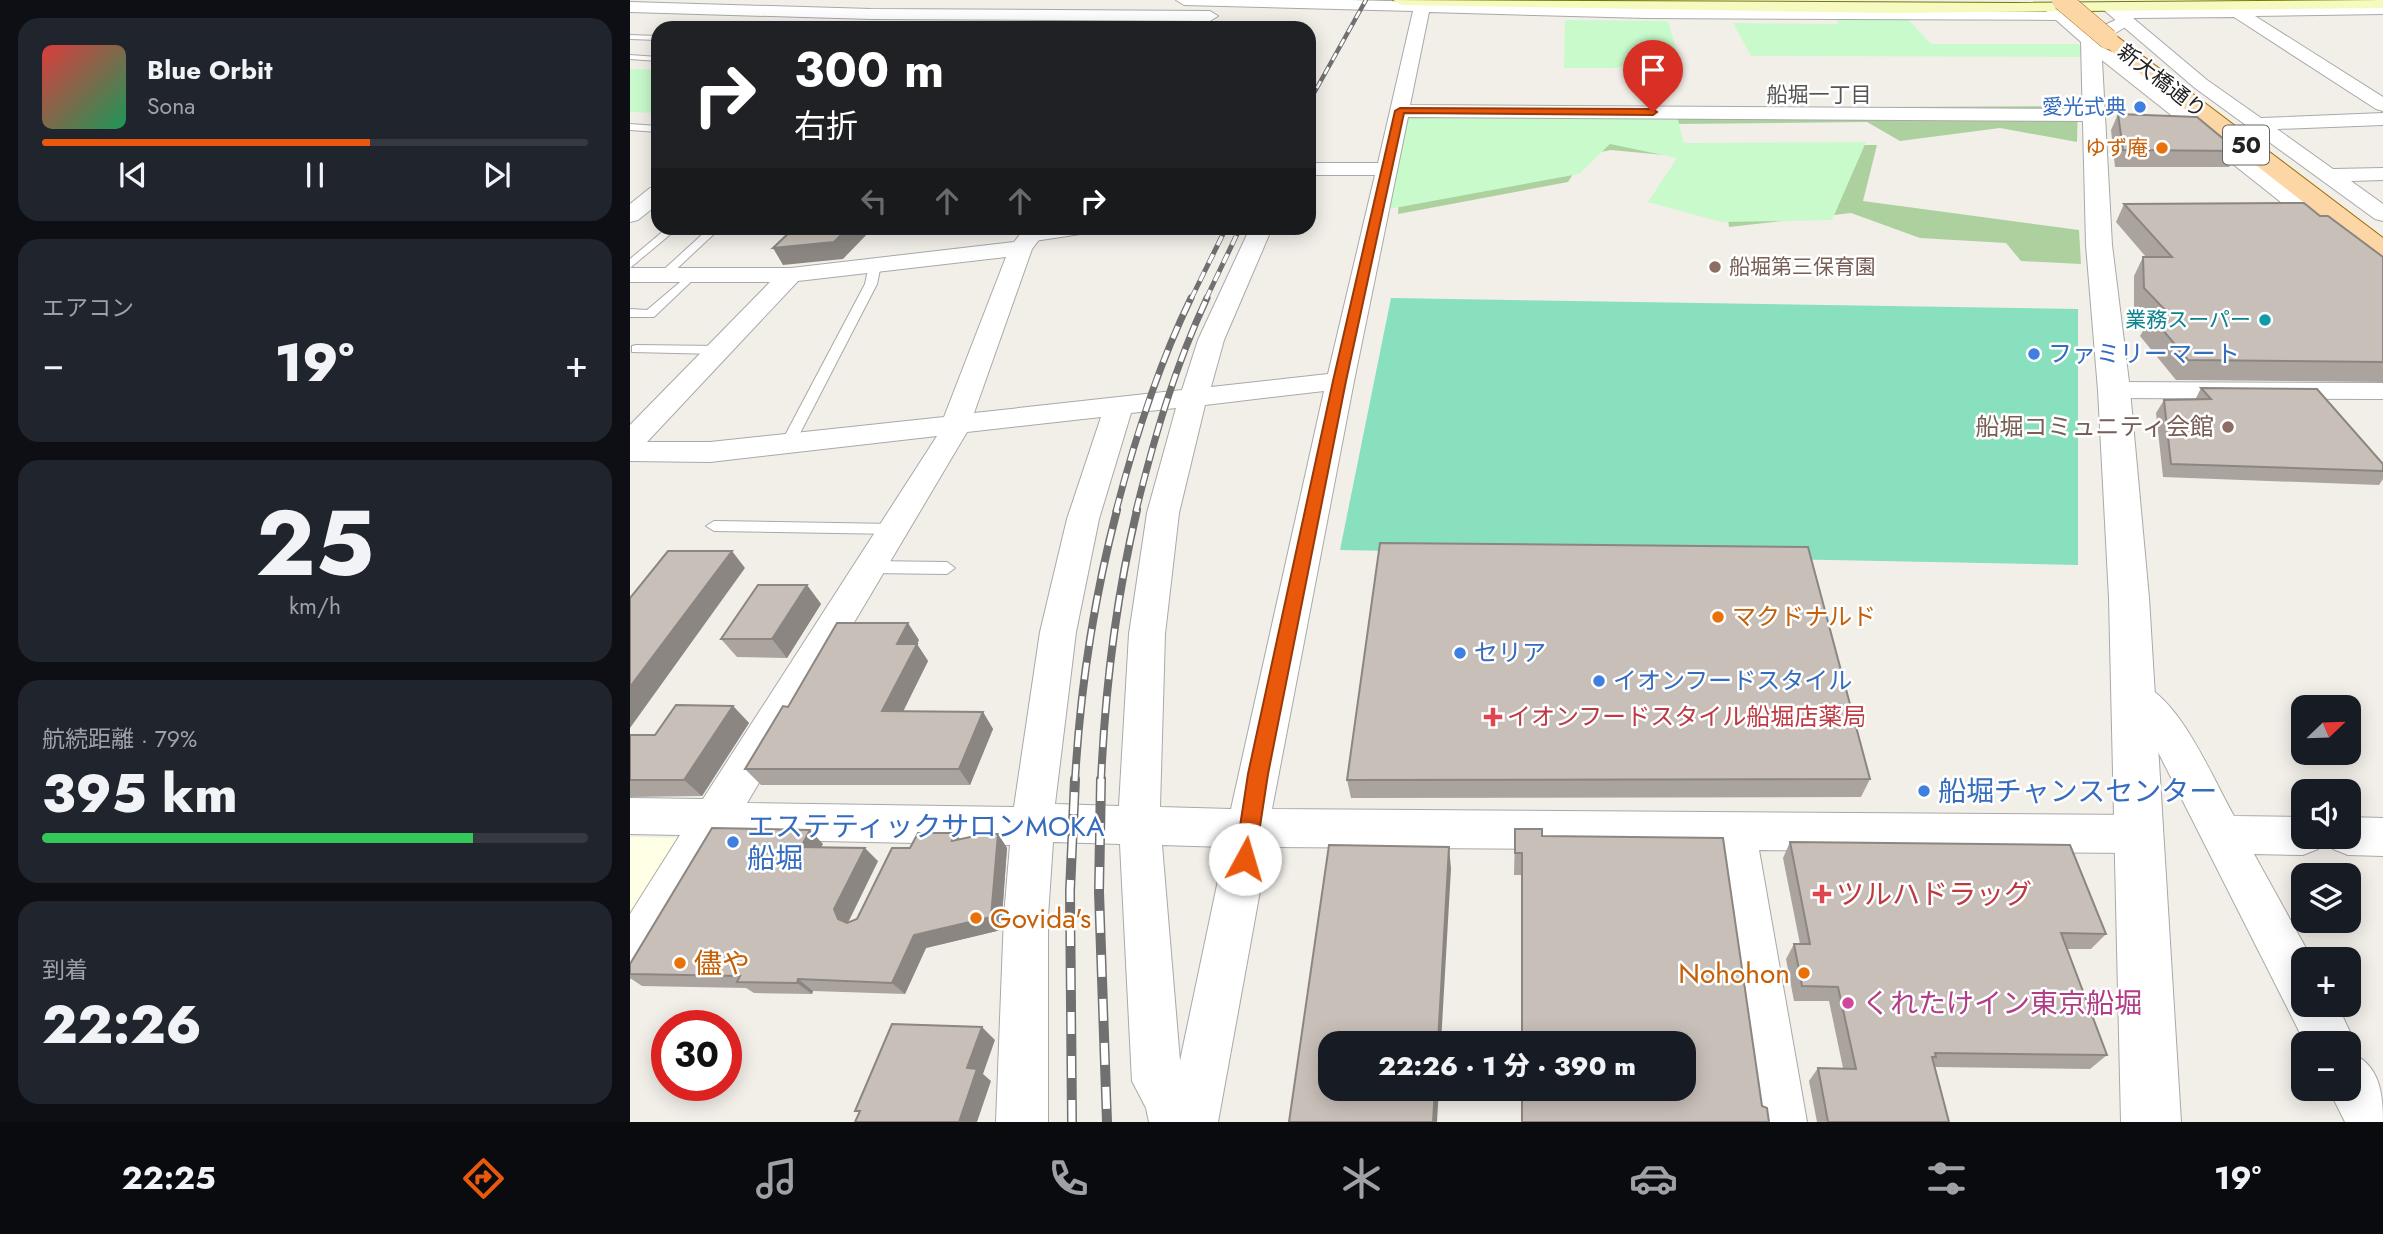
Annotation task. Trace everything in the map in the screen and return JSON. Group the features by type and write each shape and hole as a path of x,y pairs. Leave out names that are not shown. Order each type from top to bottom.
{"main road":[{"path":"2110,30 2383,3"},
{"path":"1414,9 2064,6"},
{"name":"新大橋通り","path":"2110,30 2383,232"},
{"name":"新大橋通り","path":"2110,30 2383,251"}],"street":[{"path":"630,7 645,0"},
{"path":"871,21 897,0"},
{"path":"1184,0 1414,9"},
{"path":"2064,6 2201,84 2383,214"},
{"path":"630,7 1131,15 1414,9"},
{"path":"1192,1122 1245,859 1248,828 1340,381 1400,111 1414,9"},
{"path":"2110,30 2238,12 2383,9"},
{"path":"2238,12 2383,105"},
{"path":"1122,21 1131,15"},
{"path":"2110,30 2099,119 2099,245 2114,390 2133,694 2151,1122"},
{"path":"2110,30 2109,57 2383,271"},
{"path":"1400,111 2099,119"},
{"path":"2256,124 2383,119"},
{"path":"2158,122 2195,124"},
{"path":"2295,123 2329,149 2373,174 2383,190"},
{"path":"1316,169 1387,169"},
{"path":"2328,175 2373,174"},
{"path":"630,215 651,189"},
{"path":"1175,1122 1170,1097 1157,1081 1147,963 1140,824 1147,634 1163,513 1193,397 1215,328 1258,235"},
{"path":"630,275 791,275 875,265 1029,238"},
{"path":"630,955 956,424 1029,238"},
{"path":"630,442 791,275"},
{"path":"630,451 710,452 1340,381"},
{"path":"2114,390 2383,391"},
{"path":"1022,1122 1026,916 1034,824 1058,632 1083,519 1119,405"},
{"path":"2133,694 2165,729 2291,967"},
{"path":"630,816 714,819 902,836 1034,824 2137,834"},
{"path":"1735,831 1781,1122"},
{"path":"2221,835 2291,836"},
{"path":"2361,836 2383,837"},
{"path":"2361,1100 2373,1122"}],"lane":[{"path":"630,37 651,38"},
{"path":"630,57 651,58"},
{"path":"630,127 651,128"},
{"path":"630,265 665,235"},
{"path":"664,275 708,235"},
{"path":"1029,238 1050,235"},
{"path":"788,443 871,284 875,265"},
{"path":"630,313 650,314 692,275"},
{"path":"636,349 718,350"},
{"path":"714,526 894,529"},
{"path":"870,567 947,568"}],"shaded area":[{"path":"630,837 683,838 630,921"}],"green space":[{"path":"1835,17 1906,17 1931,44 2079,44 2084,57 1751,56 1733,23 1839,24"},
{"path":"1565,20 1668,21 1678,55 1615,68 1564,68"},
{"path":"630,69 651,70 651,113 630,112"},
{"path":"2078,106 2077,142 2000,128 1900,141 1867,122 1674,124 1680,108"},
{"path":"1400,111 1676,112 1684,143 1866,142 1832,220 1721,222 1648,202 1677,158 1610,144 1579,174 1378,211"},
{"path":"1569,134 1662,139 1701,146 1877,145 1863,201 2079,230 2081,264 2021,261 2006,243 1920,238 1851,213 1729,227 1726,203 1685,157 1611,150 1585,155 1568,182 1398,214 1402,151"},
{"path":"1391,298 2078,309 2078,565 1340,550"}],"building":[{"path":"2118,114 2197,117 2238,151 2123,150"},
{"name":"業務スーパー","path":"2304,203 2320,216 2328,216 2383,257 2383,362 2188,360 2151,316 2168,313 2144,288 2143,257 2172,257 2124,204"},
{"path":"787,235 841,235 834,242 773,248"},
{"path":"2201,388 2317,389 2383,464 2383,471 2171,464 2164,400 2211,399"},
{"name":"イオンフードスタイル","path":"1380,543 1808,547 1870,779 1347,780"},
{"path":"668,551 732,551 630,687 630,598"},
{"path":"758,585 807,585 772,639 721,639"},
{"path":"837,623 908,623 897,644 917,644 882,711 983,712 959,769 745,769 783,706 788,707"},
{"path":"676,705 733,706 684,780 630,780 630,735 655,735"},
{"path":"712,828 810,830 801,847 865,848 834,909 838,919 847,923 857,919 892,848 910,848 918,833 955,833 952,841 984,834 998,834 991,917 914,935 892,983 798,979 797,983 737,982 740,976 630,974 630,964"},
{"path":"1515,829 1542,829 1542,836 1723,838 1762,1106 1767,1108 1769,1122 1522,1122 1522,1101 1696,1101 1696,1031 1522,1031 1522,853 1515,853"},
{"path":"1790,842 2070,845 2106,934 2061,933 2107,1055 1935,1053 1936,1057 1932,1057 1949,1122 1828,1122 1818,1068 1856,1069 1838,987 1802,986 1794,944 1810,944"},
{"path":"1329,845 1449,847 1439,1031 1318,1031 1318,1101 1434,1101 1433,1122 1289,1122"},
{"path":"892,1024 982,1027 967,1068 977,1069 959,1122 855,1122 860,1111 855,1111"}],"railway":[{"path":"1316,89 1366,0"},
{"path":"1191,299 1223,235"},
{"path":"1206,299 1237,235"},
{"path":"1116,511 1148,403 1191,298"},
{"path":"1136,511 1166,403 1207,298"},
{"path":"1075,781 1089,644 1117,510"},
{"path":"1101,781 1113,644 1137,510"},
{"path":"1072,1122 1070,891 1075,779"},
{"path":"1101,779 1099,892 1107,1122"}],"place":[{"name":"愛光式典","path":"2140,107"},
{"name":"ゆず庵","path":"2162,148"},
{"name":"船堀第三保育園","path":"1715,267"},
{"name":"業務スーパー","path":"2265,320"},
{"name":"ファミリーマート","path":"2034,354"},
{"name":"船堀コミュニティ会館","path":"2228,427"},
{"name":"マクドナルド","path":"1718,617"},
{"name":"セリア","path":"1460,653"},
{"name":"イオンフードスタイル","path":"1599,681"},
{"name":"イオンフードスタイル船堀店薬局","path":"1493,717"},
{"name":"船堀チャンスセンター","path":"1924,791"},
{"name":"エステティックサロンMOKA 船堀","path":"733,842"},
{"name":"ツルハドラッグ","path":"1822,894"},
{"name":"Govida's","path":"976,918"},
{"name":"儘や","path":"680,963"},
{"name":"Nohohon","path":"1804,973"},
{"name":"くれたけイン東京船堀","path":"1848,1003"}],"district":[{"name":"船堀一丁目","path":"1819,95"}],"route":[{"path":"1245,859 1258,774 1340,381 1400,111 1653,112"}]}
